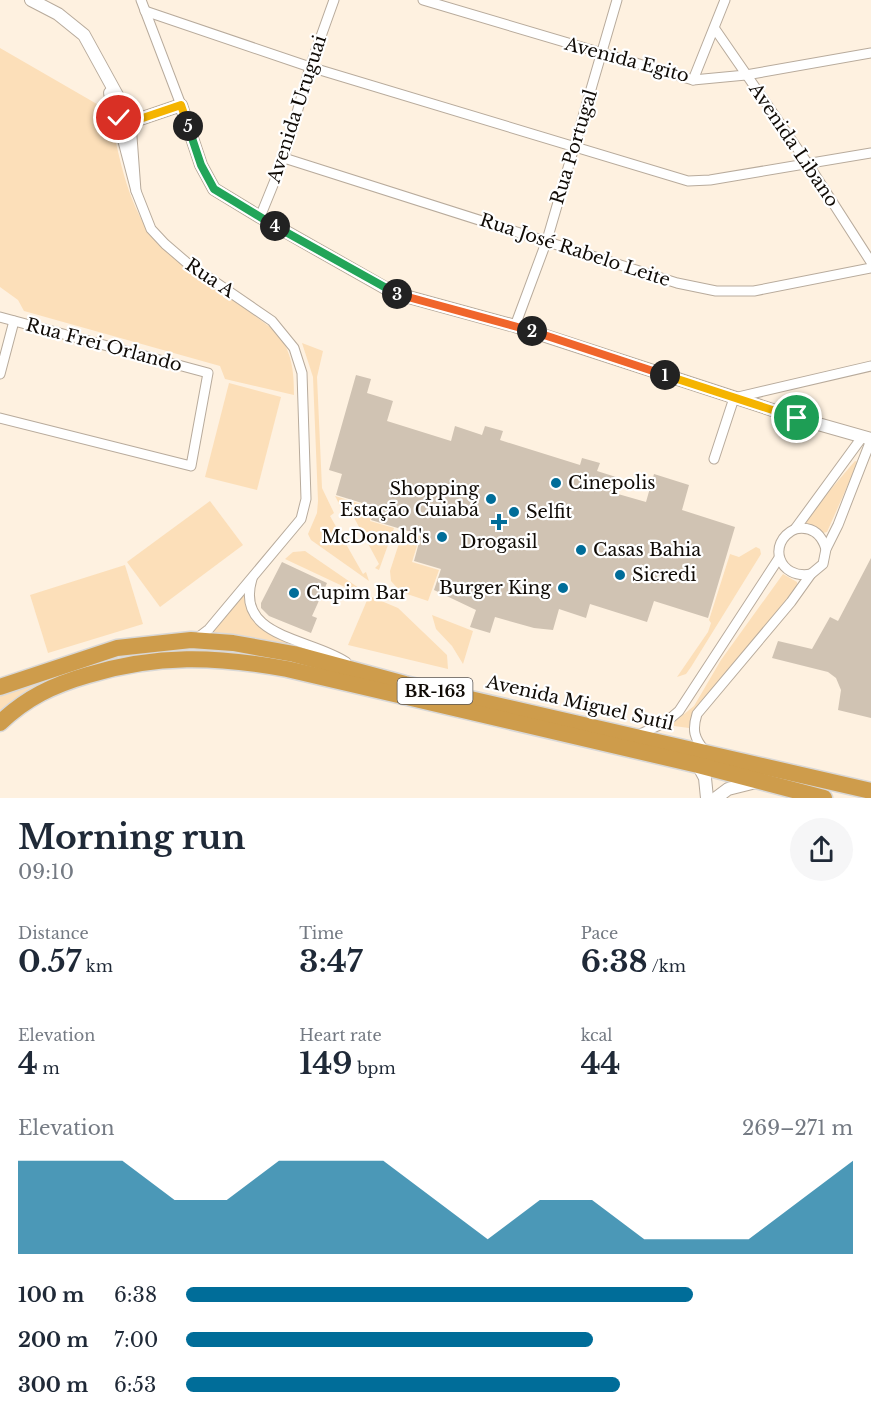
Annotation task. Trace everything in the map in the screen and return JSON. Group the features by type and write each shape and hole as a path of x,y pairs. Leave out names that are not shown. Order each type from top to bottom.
{"highway":[{"name":"Avenida Miguel Sutil","path":"0,687 117,648 191,640 264,648 353,668 405,684 636,736 807,796 824,798"},
{"name":"Avenida Miguel Sutil","path":"0,723 24,701 57,684 120,665 194,657 240,660 703,759 871,791"}],"street":[{"name":"Rua A","path":"31,0 58,14 84,34 103,69 126,122 136,191 146,219 165,244 186,262 272,321 290,341 298,355 302,373 304,509 301,519 254,574"},
{"path":"141,0 207,180 214,189 260,218 394,293 515,326 734,398 868,438"},
{"name":"Avenida Uruguai","path":"260,218 284,158 310,67 334,0"},
{"name":"Avenida Egito","path":"423,0 693,80 747,75 871,53"},
{"name":"Rua Portugal","path":"515,326 547,240 617,0"},
{"path":"693,80 725,0"},
{"path":"145,11 310,67 688,181 710,180 871,153"},
{"name":"Avenida Libano","path":"715,29 808,164 871,262"},
{"path":"126,122 181,105"},
{"name":"Rua José Rabelo Leite","path":"284,158 677,283 716,291 754,291 871,268"},
{"name":"Rua Frei Orlando","path":"0,317 208,373 191,466 0,418"},
{"path":"0,374 14,321"},
{"path":"734,398 871,366"},
{"path":"714,459 734,398"},
{"path":"636,736 666,722 680,711 779,558 782,539 795,529 868,438"},
{"path":"707,798 703,759 694,736 693,727 697,714 791,602 811,574 823,564 826,549 838,525 868,438"},
{"path":"795,529 808,529 815,532 820,536 826,549"},
{"path":"779,558 789,572 796,575 811,574"},
{"path":"191,640 209,628 254,574"},
{"path":"254,574 248,597 253,616 272,629 333,655 353,668"},
{"path":"716,798 737,785 765,782"}],"shaded area":[{"path":"0,48 109,111 126,183 149,232 161,247 278,333 291,362 294,395 225,379 220,366 24,311 18,300 0,287"},
{"path":"302,343 323,351 317,377 322,488 334,513 330,516 363,574 366,572 369,581 311,540 308,534 317,513 318,501 313,377"},
{"path":"229,383 281,397 257,490 205,477"},
{"path":"855,461 858,462 827,532 823,533 808,525 805,521 807,517"},
{"path":"335,496 374,508 370,521 394,528 379,570 375,568 379,564 351,512 345,515"},
{"path":"210,501 243,545 160,607 127,562"},
{"path":"403,531 420,536 412,562 439,570 428,601 401,592 391,581 390,571"},
{"path":"756,547 760,549 761,554 691,667 686,674 677,677 708,632 711,623 709,620 730,554 739,557"},
{"path":"305,551 372,597 398,608 447,655 448,669 348,645 368,598 285,559 293,552"},
{"path":"125,565 143,624 48,653 30,595"},
{"path":"783,574 797,582 797,587 692,713 689,728 674,726 673,723 694,706 721,660"},
{"path":"244,593 251,617 260,626 281,639 318,652 211,634"},
{"path":"432,615 473,631 463,664 452,646 436,629"},
{"path":"51,677 52,680 25,692 0,712 0,695"}],"building":[{"name":"Shopping Estação Cuiabá","path":"356,375 371,379 367,393 393,401 387,421 451,441 455,426 482,435 485,426 503,431 500,440 580,465 582,458 600,463 597,471 616,477 611,492 646,502 654,474 689,485 682,510 735,527 708,618 654,601 647,622 590,604 586,618 559,609 553,630 534,628 495,617 490,633 470,627 476,610 434,590 441,569 414,561 421,535 371,520 375,507 336,495 342,474 329,470"},
{"path":"871,558 871,718 838,710 841,690 836,678 828,672 772,658 778,641 812,649 830,617 838,621"},
{"name":"Cupim Bar","path":"282,562 327,583 312,616 317,618 311,633 269,616 261,608 261,603"}],"place":[{"name":"Cinepolis","path":"556,483"},
{"name":"Shopping Estação Cuiabá","path":"491,499"},
{"name":"Selfit","path":"514,512"},
{"name":"Drogasil","path":"499,522"},
{"name":"McDonald's","path":"442,537"},
{"name":"Casas Bahia","path":"581,550"},
{"name":"Sicredi","path":"620,575"},
{"name":"Burger King","path":"563,588"},
{"name":"Cupim Bar","path":"294,593"}],"route":[{"path":"119,118 123,115 127,116 131,122 181,105 201,165 207,180 214,189 260,218 394,293 515,326 797,418"}]}
